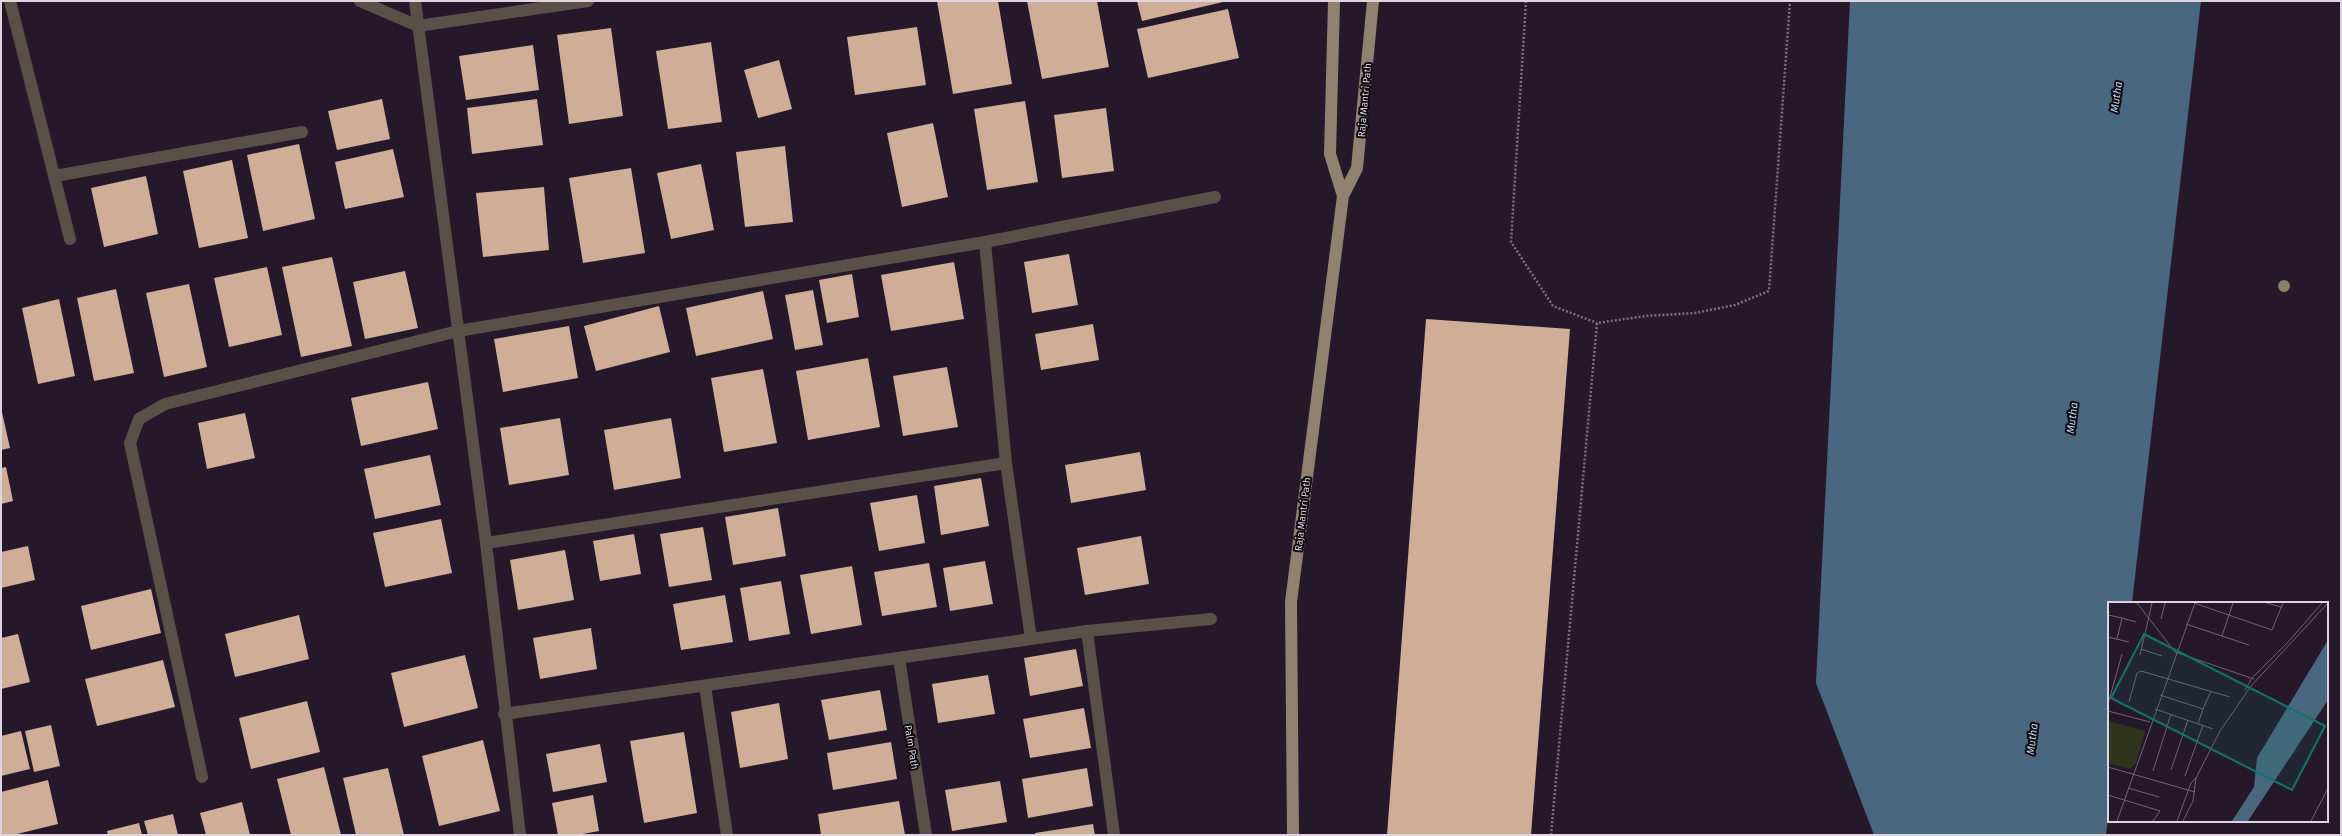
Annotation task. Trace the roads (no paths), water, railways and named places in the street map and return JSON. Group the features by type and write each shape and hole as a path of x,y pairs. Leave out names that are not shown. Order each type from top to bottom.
{"main road":[{"name":"Raja Mantri Path","path":"1334,1 1330,154 1343,196"},
{"name":"Raja Mantri Path","path":"1292,835 1291,602 1343,196 1358,168 1374,1"}],"street":[{"path":"10,1 70,239"},
{"path":"360,1 418,26 588,1"},
{"path":"415,1 486,543 504,714 520,835"},
{"path":"55,176 302,132"},
{"path":"202,777 130,443 139,419 165,404 458,331 985,242 1215,197"},
{"path":"985,242 1006,463 1031,639"},
{"path":"486,543 1006,463"},
{"path":"504,714 1031,639 1211,619"},
{"path":"1086,632 1114,835"},
{"name":"Palm Path","path":"899,658 926,835"},
{"path":"705,686 727,835"}],"water":[{"name":"Mutha","path":"1850,1 2201,1 2132,602 2108,602 2108,818 2106,835 1874,835 1816,683"}]}
